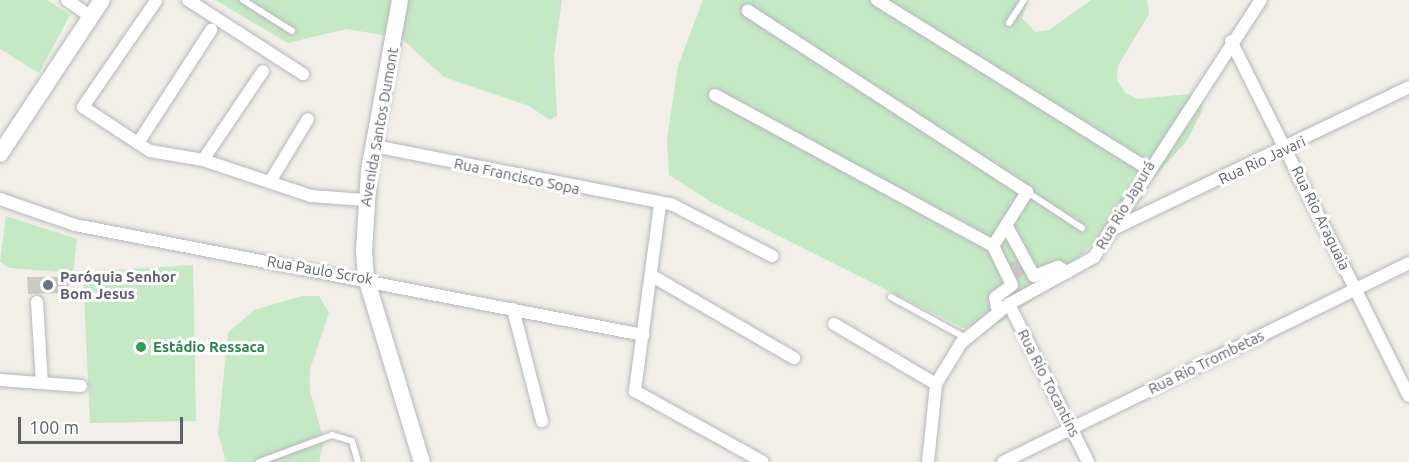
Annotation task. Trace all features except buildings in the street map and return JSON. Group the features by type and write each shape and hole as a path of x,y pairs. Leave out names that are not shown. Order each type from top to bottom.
{"street":[{"path":"67,0 90,16"},
{"path":"0,154 102,0"},
{"path":"188,0 303,74"},
{"name":"Avenida Santos Dumont","path":"400,0 365,200 366,278 422,462"},
{"path":"877,0 1147,168"},
{"path":"156,1 83,107 150,151 202,160 271,180 310,196 365,200"},
{"name":"Rua Rio Japurá","path":"928,462 936,384 966,338 1009,304 1094,257 1113,229 1147,168 1258,2"},
{"path":"748,11 1027,192 993,246"},
{"path":"138,143 211,30"},
{"name":"Rua Rio Araguaia","path":"1231,41 1288,149 1409,396"},
{"path":"202,160 263,71"},
{"name":"Rua Rio Javari","path":"1113,229 1288,149 1409,87"},
{"path":"715,95 993,246 1012,285"},
{"path":"271,180 308,119"},
{"name":"Rua Francisco Sopa","path":"374,147 660,205 671,204 772,256"},
{"name":"Rua Paulo Scrok","path":"0,199 75,225 366,278 643,335"},
{"path":"660,205 654,277 635,391 764,462"},
{"path":"1006,225 1034,276"},
{"name":"Rua Rio Trombetas","path":"1003,462 1409,263"},
{"path":"999,312 995,298 1012,285 1058,267 1068,272"},
{"path":"654,277 794,358"},
{"path":"37,302 42,383"},
{"name":"Rua Rio Tocantins","path":"1009,304 1088,462"},
{"path":"513,309 542,421"},
{"path":"834,324 936,384"},
{"path":"0,380 81,386"}],"lane":[{"path":"243,0 292,31"},
{"path":"1009,23 1024,0"},
{"path":"1027,192 1082,228"},
{"path":"891,297 966,338"},
{"path":"258,462 332,435 352,441 358,462"}],"green space":[{"path":"0,0 47,0 70,15 39,73 0,49"},
{"path":"215,0 562,0 554,56 557,116 550,120 529,106 444,77 401,38 346,29 288,43"},
{"path":"703,0 1028,0 1022,18 1035,32 1049,30 1091,0 1147,0 1149,14 1118,66 1117,80 1125,93 1138,99 1199,93 1203,109 1187,141 1053,286 1000,323 963,328 711,202 669,175 667,139 678,66"},
{"path":"6,216 77,239 73,273 9,268 0,262"},
{"name":"Estádio Ressaca","path":"193,265 196,421 90,423 83,272"},
{"path":"302,296 319,296 329,313 310,369 310,391 324,441 319,462 226,462 218,433 228,333 254,310"}],"place":[{"name":"Paróquia Senhor Bom Jesus","path":"48,285"},
{"name":"Estádio Ressaca","path":"141,347"}]}
